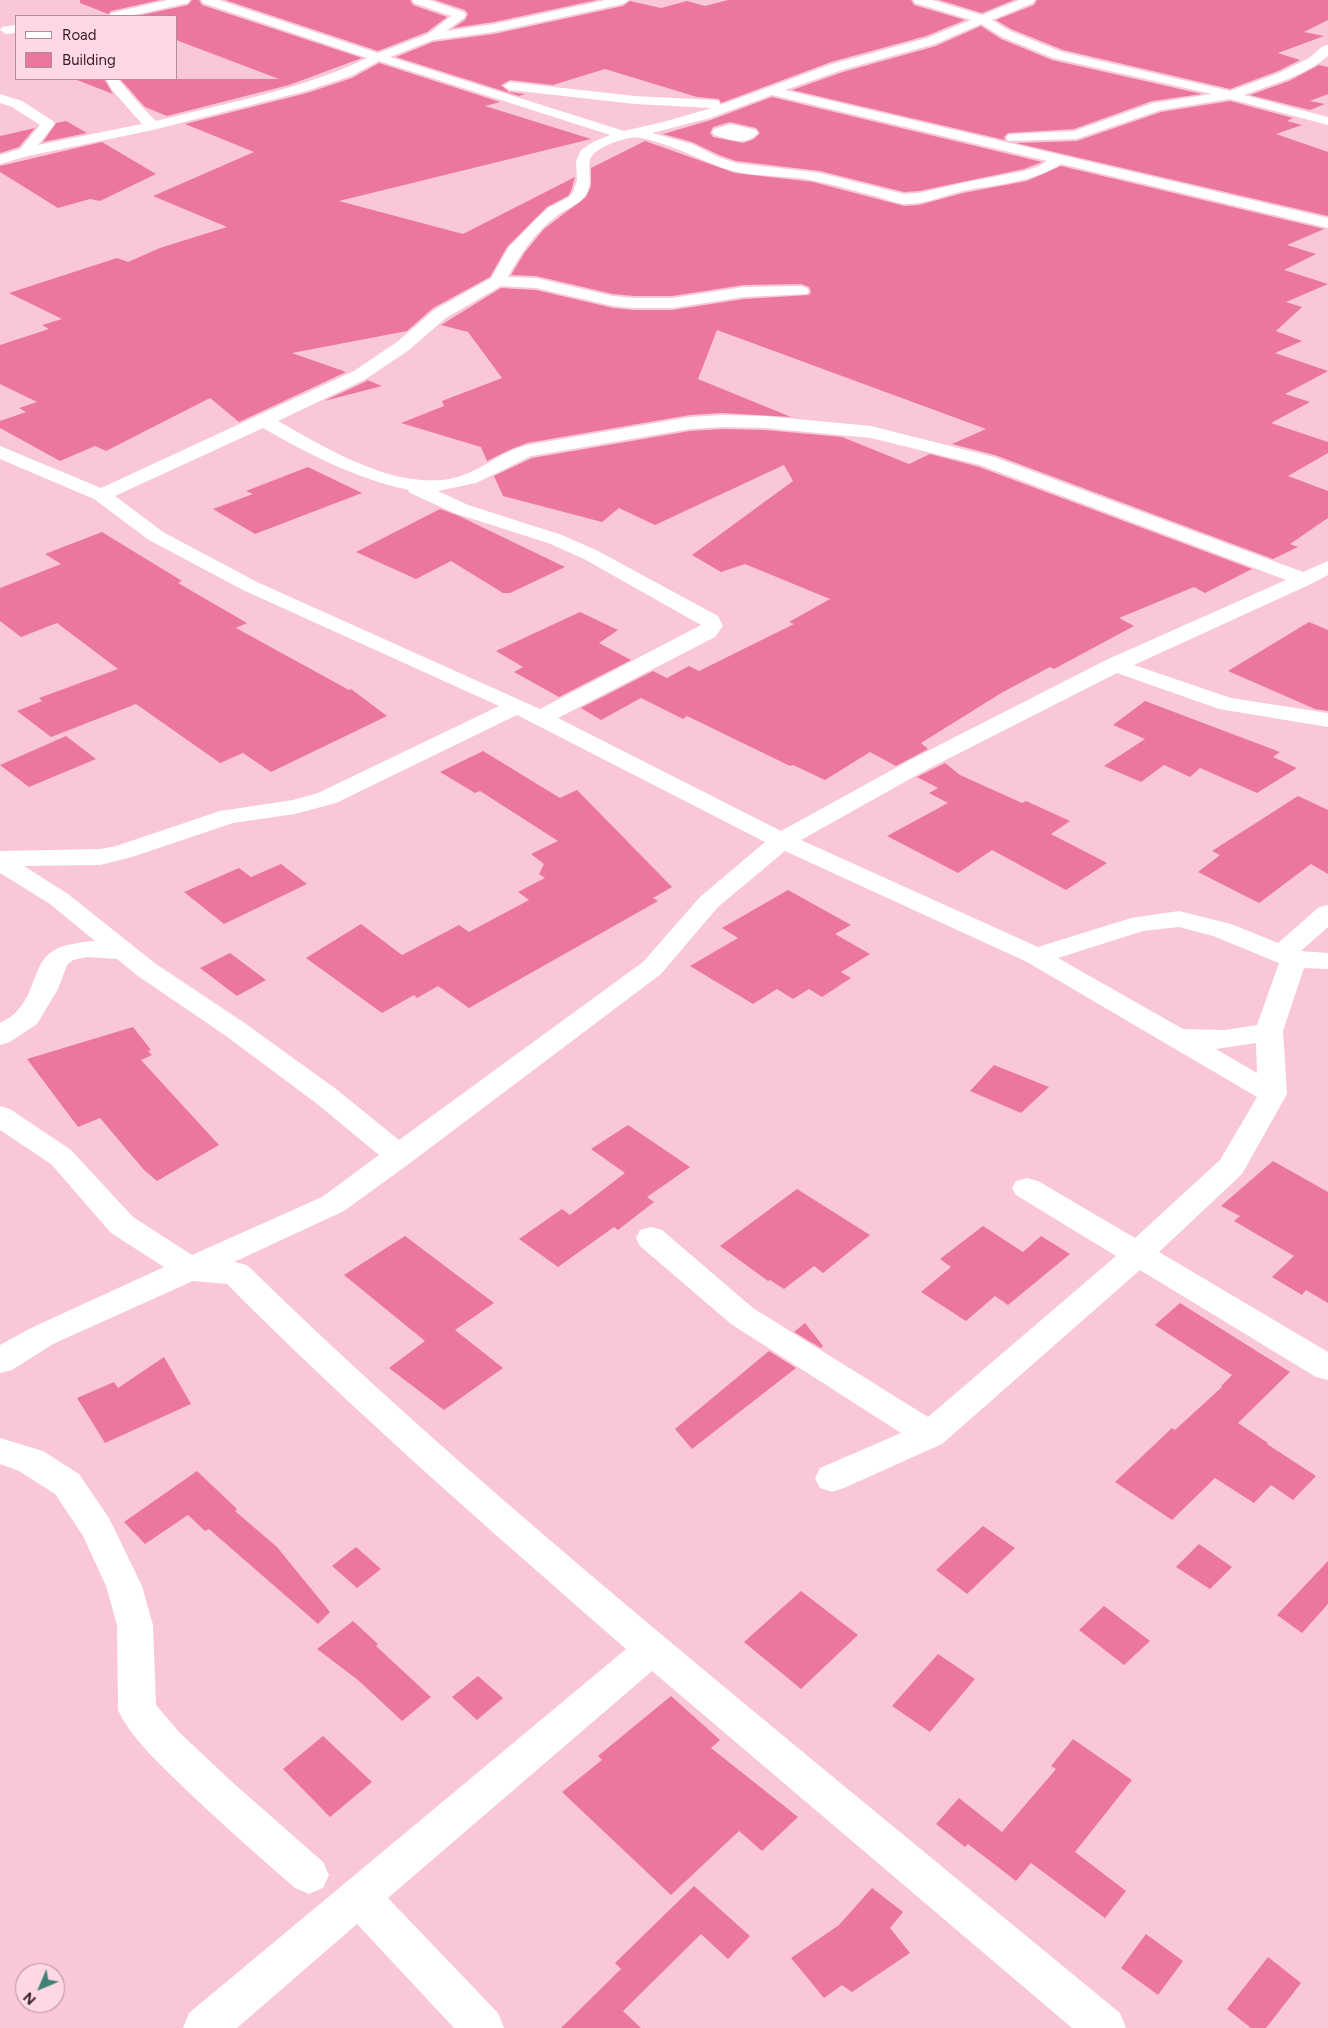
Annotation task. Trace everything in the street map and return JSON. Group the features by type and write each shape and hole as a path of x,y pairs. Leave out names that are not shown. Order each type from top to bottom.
{"street":[{"path":"119,15 184,0"},
{"path":"206,0 466,85 628,134 686,147 713,160 734,167 820,177 904,199 934,195 962,187 1027,175 1042,170 1059,159"},
{"path":"418,0 460,15 438,29 430,37"},
{"path":"0,160 25,152 153,126 301,88 346,73 378,57 430,37 494,28 623,0"},
{"path":"919,0 981,19 1006,34 1058,55 1202,87 1328,121"},
{"path":"101,495 360,375 403,346 440,314 498,281 514,251 539,224 554,210 574,200 580,193 584,180 582,161 586,153 609,139 665,126 734,104 837,66 931,42 1029,0"},
{"path":"974,139 1076,135 1158,106 1231,95 1284,76 1318,58 1328,48"},
{"path":"112,80 127,97 136,112 153,126"},
{"path":"466,85 536,88 671,103 734,104"},
{"path":"771,91 1328,223"},
{"path":"0,98 17,104 48,124 25,152"},
{"path":"498,281 536,283 634,304 672,304 744,292 801,291"},
{"path":"409,486 437,486 462,482 527,451 690,423 722,420 824,426 871,432 987,461 1028,475 1193,540 1304,580"},
{"path":"264,421 354,468 409,486 461,509 555,539 591,556 710,621 712,626 707,632 540,718"},
{"path":"0,452 101,495 156,536 250,586 517,706 782,841 1036,956 1273,1094"},
{"path":"0,1361 42,1336 333,1204 652,968 709,902 782,841 829,813 918,765 1114,665 1304,580 1328,567"},
{"path":"1114,665 1227,704 1328,720"},
{"path":"0,860 100,857 123,852 228,816 295,807 327,798 517,706"},
{"path":"0,860 58,899 147,970 236,1030 326,1096 400,1156"},
{"path":"832,1478 930,1435 1139,1253 1231,1167 1273,1094 1269,1031 1288,957 1328,913"},
{"path":"1036,956 1140,924 1179,919 1222,930 1288,957 1328,961"},
{"path":"0,1036 27,1018 44,989 55,961 64,954 87,949 122,951"},
{"path":"1176,1038 1242,1039 1269,1031"},
{"path":"0,1116 61,1157 122,1225 190,1269 236,1273 309,1346 424,1451 652,1649 1105,2028"},
{"path":"1027,1188 1139,1253 1328,1368"},
{"path":"651,1238 742,1316 930,1435"},
{"path":"0,1451 31,1461 67,1484 97,1528 124,1586 135,1625 137,1710 166,1745 217,1794 309,1875"},
{"path":"204,2028 652,1649"},
{"path":"358,1896 483,2028"}],"building":[{"path":"80,0 160,0 111,11 108,14 80,3"},
{"path":"192,0 199,0 202,5 362,58 289,85 167,116 145,107 121,80 279,79 178,41 178,15 142,15 188,5"},
{"path":"225,0 410,0 413,5 447,17 427,32 378,51"},
{"path":"435,0 597,0 494,22 453,28 465,20 468,14 465,10"},
{"path":"728,0 911,0 914,5 965,20 926,36 831,62 721,103 719,99 697,97 605,69 553,85 510,80 501,85 509,92 525,94 519,96 396,57 433,42 494,34 623,6 630,1 661,8 687,1 705,6"},
{"path":"939,0 1014,0 982,13"},
{"path":"1037,0 1328,0 1328,20 1304,32 1324,36 1278,53 1300,60 1278,71 1230,89 1063,50 1011,29 996,20 1034,5"},
{"path":"981,26 1001,39 1052,60 1202,94 1152,101 1074,129 1008,133 1004,137 1005,140 792,90 843,72 936,46"},
{"path":"379,63 500,102 485,106 591,139 339,201 463,234 575,177 568,196 547,207 507,247 490,277 433,308 407,331 292,353 346,372 239,422 210,398 106,451 95,446 60,461 0,428 0,421 26,412 19,408 37,402 0,384 0,345 49,329 42,325 62,319 9,293 117,258 128,262 160,248 227,227 153,196 254,152 185,124 307,93 352,78"},
{"path":"1319,65 1328,67 1328,94 1310,101 1325,104 1310,110 1250,95 1289,81"},
{"path":"77,80 105,80 113,94"},
{"path":"772,97 1042,162 1024,169 919,191 904,192 820,171 736,161 692,142 663,134 711,120","holes":["730,122 756,128 760,133 754,139 743,143 713,137 710,133 713,127"]},
{"path":"1230,101 1293,118 1287,121 1302,125 1276,134 1328,152 1328,216 1016,143 1077,141 1161,112"},
{"path":"66,121 87,133 43,142 56,123"},
{"path":"35,128 19,147 0,153 0,136"},
{"path":"645,141 735,173 813,182 904,206 919,205 963,193 1027,181 1061,166 1324,229 1287,245 1316,254 1284,270 1328,284 1286,302 1302,307 1276,331 1302,341 1275,353 1328,371 1285,394 1310,402 1271,423 1328,442 1328,453 1288,476 1328,491 1328,518 1290,544 1298,547 1273,559 995,455 952,444 986,429 717,330 698,379 791,417 722,413 690,415 527,443 487,461 481,447 401,423 444,406 442,401 502,378 468,332 441,325 501,288 536,290 613,308 634,310 672,310 744,299 809,295 811,292 809,287 801,284 744,285 672,296 634,296 613,294 536,276 511,275 525,252 544,229 586,197 591,186 591,168"},
{"path":"102,142 156,174 100,201 90,199 58,208 0,172 0,166"},
{"path":"367,381 382,386 324,401"},
{"path":"722,429 765,430 842,437 909,464 930,454 979,467 1252,569 1205,593 1194,587 1119,618 1134,626 1054,669 1050,667 1003,692 921,743 928,749 896,766 870,752 825,780 793,765 790,766 687,716 683,719 641,698 601,720 581,708 653,671 667,678 689,666 699,671 794,624 789,622 830,599 745,564 721,572 692,555 793,481 784,465 655,525 619,508 602,522 503,496 494,476 532,458 690,431"},
{"path":"308,467 362,493 255,534 213,509 253,494 246,491"},
{"path":"440,509 459,516 565,567 510,593 503,593 451,561 416,579 356,552"},
{"path":"102,532 182,581 178,583 247,623 236,628 349,690 351,689 387,716 271,772 243,753 220,763 136,704 51,737 17,711 42,701 39,698 118,669 57,623 21,637 0,621 0,588 61,564 45,554"},
{"path":"580,612 618,630 599,643 631,660 559,697 514,672 523,667 496,651"},
{"path":"1309,622 1328,630 1328,711 1315,709 1228,671"},
{"path":"1145,701 1280,752 1273,757 1297,768 1257,793 1200,768 1190,777 1164,765 1141,782 1104,766 1145,739 1113,725"},
{"path":"66,736 96,759 29,787 0,765"},
{"path":"483,751 560,798 577,790 672,887 653,898 658,901 469,1008 438,986 417,998 414,995 382,1013 306,958 361,924 402,955 459,925 469,932 529,900 518,892 545,878 539,874 544,864 531,854 558,841 480,791 475,793 440,772"},
{"path":"945,763 960,775 1022,803 1026,801 1070,821 1051,834 1107,863 1066,890 992,850 958,873 887,836 948,803 929,793 938,788 917,777"},
{"path":"1298,796 1328,810 1328,874 1311,864 1259,903 1198,872 1220,855 1212,851"},
{"path":"281,864 307,884 224,924 184,892 239,868 251,877"},
{"path":"788,890 851,925 835,934 870,954 841,972 851,978 822,997 809,989 793,999 777,989 753,1004 690,966 738,938 722,928"},
{"path":"230,953 266,980 237,996 200,968"},
{"path":"133,1027 151,1050 148,1051 152,1055 141,1060 219,1145 157,1181 144,1170 100,1118 78,1127 27,1059"},
{"path":"994,1065 1049,1087 1021,1113 970,1091"},
{"path":"628,1125 690,1167 647,1197 654,1202 618,1230 614,1227 558,1267 519,1239 562,1209 570,1215 625,1173 591,1149"},
{"path":"1273,1161 1328,1192 1328,1303 1306,1290 1302,1295 1272,1277 1294,1256 1234,1221 1240,1216 1221,1206"},
{"path":"797,1189 870,1235 823,1273 814,1266 784,1289 770,1280 768,1281 720,1246"},
{"path":"983,1226 1023,1252 1041,1236 1070,1254 1008,1305 995,1296 966,1321 921,1292 951,1267 940,1259"},
{"path":"405,1236 494,1303 455,1330 503,1368 444,1410 389,1368 425,1341 344,1275"},
{"path":"1180,1303 1290,1372 1238,1423 1316,1476 1293,1500 1271,1485 1254,1503 1215,1478 1172,1520 1115,1482 1172,1428 1175,1430 1222,1387 1232,1375 1155,1325"},
{"path":"805,1323 823,1346 821,1348 794,1332"},
{"path":"769,1351 796,1368 692,1449 675,1429"},
{"path":"164,1357 191,1404 105,1443 77,1398 114,1382 118,1388"},
{"path":"197,1471 237,1509 235,1511 277,1547 330,1612 318,1624 209,1529 205,1531 188,1515 145,1544 124,1522"},
{"path":"983,1526 1015,1548 967,1594 936,1570"},
{"path":"1199,1544 1232,1567 1210,1589 1176,1567"},
{"path":"356,1547 381,1569 357,1588 332,1566"},
{"path":"1328,1561 1328,1604 1302,1633 1277,1615"},
{"path":"801,1591 858,1635 801,1689 744,1642"},
{"path":"1104,1606 1150,1641 1124,1665 1079,1630"},
{"path":"353,1621 378,1644 376,1646 431,1697 402,1721 358,1680 317,1649"},
{"path":"938,1654 975,1679 930,1732 892,1706"},
{"path":"478,1676 503,1698 477,1720 452,1697"},
{"path":"671,1696 720,1740 711,1748 798,1817 762,1851 739,1831 671,1895 562,1792 602,1760 598,1756"},
{"path":"323,1736 372,1782 330,1817 283,1769"},
{"path":"1073,1739 1132,1780 1075,1852 1126,1891 1105,1918 1031,1863 1016,1881 968,1844 965,1847 936,1824 959,1798 1002,1832 1056,1769 1051,1766"},
{"path":"694,1886 750,1936 728,1959 701,1934 623,2011 641,2028 561,2028 621,1969 615,1963"},
{"path":"872,1888 903,1912 890,1928 910,1953 852,1992 842,1985 824,1998 791,1958 839,1925"},
{"path":"1146,1934 1183,1961 1158,1995 1121,1968"},
{"path":"1268,1957 1301,1983 1266,2028 1251,2028 1227,2009"}]}
